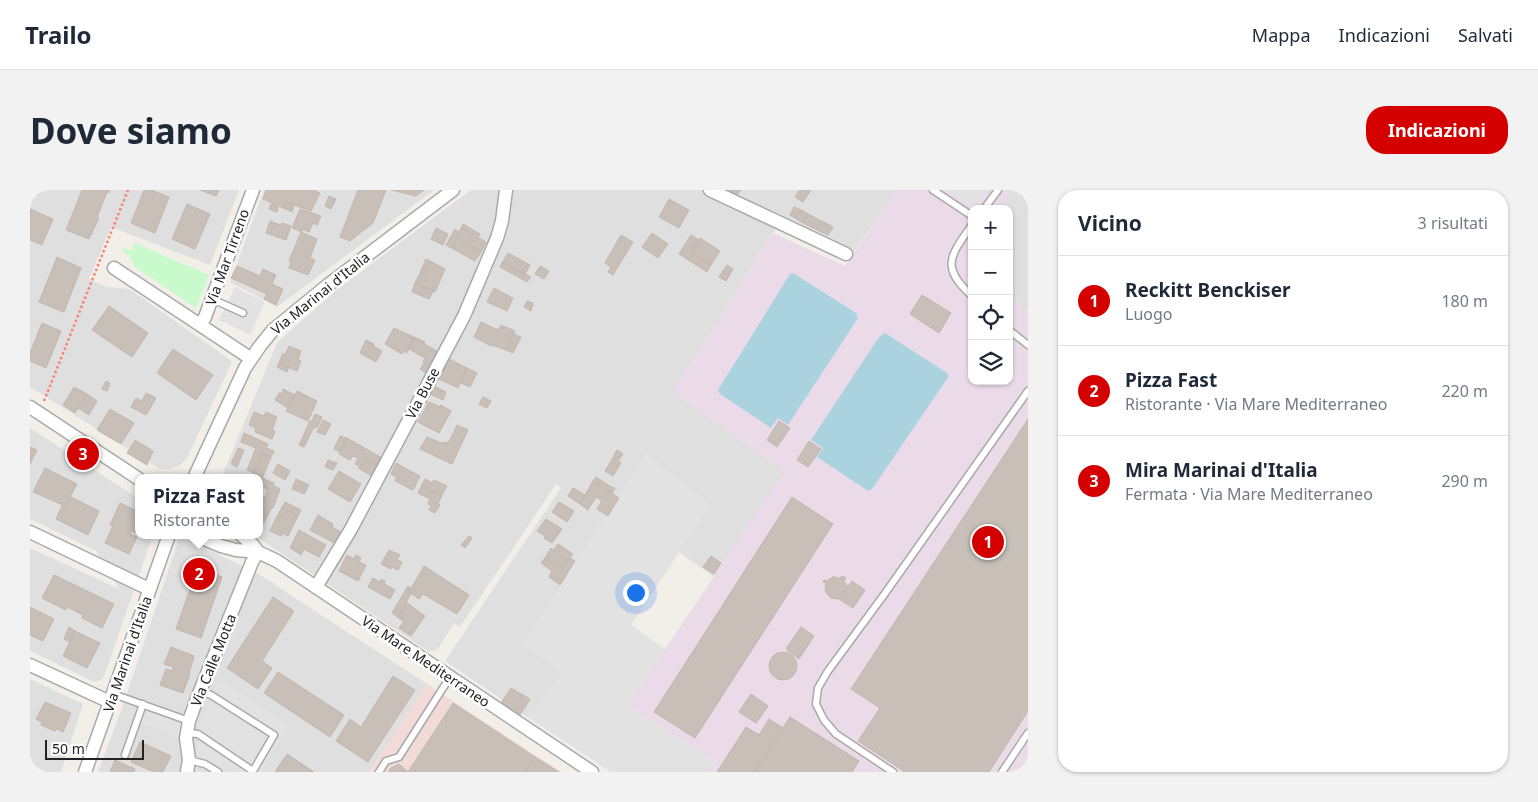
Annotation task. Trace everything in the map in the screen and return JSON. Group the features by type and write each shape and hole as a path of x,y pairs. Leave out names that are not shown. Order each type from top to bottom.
{"street":[{"name":"Via Mar Tirreno","path":"201,324 253,190"},
{"name":"Via Marinai d'Italia","path":"196,474 250,358 273,330 453,190"},
{"name":"Via Buse","path":"316,587 351,529 464,316 497,238 502,221 506,190"},
{"path":"710,190 846,254"},
{"name":"Via Mar Tirreno","path":"114,268 250,358"},
{"path":"30,407 135,476"},
{"path":"30,532 150,589"},
{"name":"Via Marinai d'Italia","path":"85,772 168,539"},
{"name":"Via Mare Mediterraneo","path":"205,539 229,548 258,552 277,561 592,772"},
{"name":"Via Mare Mediterraneo","path":"246,539 258,552"},
{"name":"Via Calle Motta","path":"188,766 186,738 188,727 200,691 252,562 258,552"},
{"path":"30,665 111,698"}],"lane":[{"path":"932,190 968,213"},
{"path":"987,205 998,190"},
{"path":"968,231 953,254 951,266 956,280 971,295"},
{"path":"212,299 243,313"},
{"path":"1013,333 1026,344 1028,350"},
{"path":"893,772 836,734 824,720 816,704 818,688 828,671 1028,391"},
{"path":"379,772 386,761 399,757 450,677"},
{"path":"111,698 143,704 188,727 253,770 274,735 211,695 200,691"},
{"path":"125,755 143,704"},
{"path":"1002,772 1028,733"},
{"path":"188,766 205,764 218,772"}],"path":[{"path":"44,401 128,190"}],"shaded area":[{"path":"30,190 239,190 210,265 111,227 89,279 106,287 129,289 232,362 187,458 180,465 170,469 160,469 30,387"},
{"path":"264,190 434,190 277,307 230,282"},
{"path":"471,190 701,190 777,226 673,392 785,472 714,577 679,552 711,504 522,645 562,672 529,718 445,661 561,488 556,484 460,627 454,623 438,649 429,652 260,539 263,539 263,474 223,474 277,343 334,292"},
{"path":"717,190 897,190 853,253"},
{"path":"897,190 1011,190 1000,205 968,205 968,385 1013,385 1013,298 1028,310 1028,772 708,772 715,762 627,705 785,472 673,392 773,233 845,266"},
{"path":"948,190 987,190 975,205 968,206"},
{"path":"1011,190 1028,190 1028,310 1013,298 1013,205 1000,205"},
{"path":"235,287 265,302 250,335 219,320"},
{"path":"30,428 135,496 135,539 152,539 102,680 94,682 30,651 30,548 119,589 96,551 30,519"},
{"path":"646,453 711,504 631,625 665,649 627,705 715,762 708,772 611,772 529,718 562,672 521,645"},
{"path":"179,539 186,539 257,573 427,684 369,772 98,772 122,708"},
{"path":"30,679 83,704 61,772 30,772"},
{"path":"219,679 289,725 260,772 227,772 197,753 199,725"},
{"path":"427,684 561,772 369,772"},
{"path":"146,705 184,719 180,737 141,723"}],"green space":[{"path":"135,243 209,275 196,308 135,267 129,255 122,251 123,248 132,251"}],"water":[{"path":"793,273 856,313 858,318 788,425 778,418 771,428 720,394 718,390 790,274"},
{"path":"885,333 949,376 872,489 868,491 817,457 823,448 811,440 879,337"}],"building":[{"path":"82,190 110,190 109,193 107,192 97,217 99,218 89,239 66,230"},
{"path":"144,190 151,190 169,197 155,233 131,223"},
{"path":"200,190 219,190 216,196"},
{"path":"266,190 314,190 320,193 311,211 286,202 283,208 263,199"},
{"path":"358,190 386,190 373,223 350,241 340,237"},
{"path":"391,190 424,190 416,196"},
{"path":"722,190 741,190 734,199"},
{"path":"800,190 811,190 803,202 795,197"},
{"path":"329,196 336,199 331,209 325,206"},
{"path":"669,199 689,210 679,228 659,217"},
{"path":"286,202 294,206 292,212 283,208"},
{"path":"187,204 210,214 195,249 172,239"},
{"path":"271,204 278,207 277,212 269,209"},
{"path":"794,207 801,210 795,218 790,215"},
{"path":"30,209 53,219 42,245 30,240"},
{"path":"300,209 321,216 317,225 313,223 309,232 303,229 302,232 292,228"},
{"path":"801,210 808,214 803,223 795,218"},
{"path":"808,214 833,227 828,235 803,223"},
{"path":"270,221 291,226 286,240 266,233"},
{"path":"463,224 480,234 478,238 461,228"},
{"path":"436,228 448,234 443,245 431,239"},
{"path":"461,228 486,242 481,252 456,238"},
{"path":"455,229 459,232 456,238 481,252 475,261 446,245"},
{"path":"301,232 317,239 310,258 315,260 308,275 289,268 291,261 289,261"},
{"path":"652,233 668,244 658,258 642,247"},
{"path":"621,235 633,242 613,275 608,272 611,267 605,263"},
{"path":"691,235 699,240 691,253 711,265 707,272 679,254"},
{"path":"700,238 720,251 711,265 691,253"},
{"path":"508,253 530,265 525,274 502,263"},
{"path":"57,257 81,268 64,312 39,302"},
{"path":"426,259 430,261 424,274 420,273"},
{"path":"430,261 445,269 435,292 415,283 420,273 424,274"},
{"path":"502,263 531,277 527,282 500,267"},
{"path":"727,265 733,269 726,281 719,277"},
{"path":"237,266 260,276 263,269 276,275 272,284 283,289 276,305 264,299 267,294 231,278"},
{"path":"540,266 549,271 544,279 535,274"},
{"path":"415,283 433,291 429,299 412,292"},
{"path":"494,288 513,298 507,311 487,302"},
{"path":"922,295 951,313 939,333 910,314"},
{"path":"527,301 533,303 531,311 524,307"},
{"path":"109,306 148,333 132,357 92,330"},
{"path":"481,322 498,330 501,325 515,331 506,350 491,346 474,337"},
{"path":"42,323 61,331 46,368 30,361 30,353"},
{"path":"394,328 425,342 424,344 413,338 407,353 404,351 402,354 385,344"},
{"path":"513,334 521,337 513,353 506,350"},
{"path":"413,338 439,352 431,366 423,362 425,358 409,349"},
{"path":"366,340 382,351 376,362 360,353"},
{"path":"289,346 301,351 298,360 301,361 297,371 279,363 283,353 285,355"},
{"path":"173,349 213,375 196,400 157,373"},
{"path":"449,359 467,368 458,388 439,379"},
{"path":"279,363 289,367 287,372 277,367"},
{"path":"424,363 431,366 426,373 420,369"},
{"path":"467,368 477,373 470,387 461,383"},
{"path":"106,381 110,383 107,391 102,389"},
{"path":"434,386 446,392 443,400 430,394"},
{"path":"74,387 87,394 75,413 63,405"},
{"path":"283,389 295,395 288,408 275,400 279,393 282,394"},
{"path":"297,391 317,401 308,421 286,411"},
{"path":"146,393 156,398 146,415 131,407 136,398 142,401"},
{"path":"87,394 97,401 89,415 78,408"},
{"path":"483,397 491,401 487,408 479,404"},
{"path":"429,402 440,407 441,405 451,411 439,433 418,422"},
{"path":"110,409 134,423 121,444 97,430"},
{"path":"254,412 264,416 266,412 277,417 272,430 275,431 272,439 255,432 256,428 249,425"},
{"path":"315,414 322,417 317,428 314,427 304,447 299,445 310,421 312,421"},
{"path":"1028,419 1028,711 989,772 905,772 858,741 880,708 851,689"},
{"path":"323,420 331,424 325,435 317,432"},
{"path":"779,421 790,428 777,447 767,440"},
{"path":"457,425 468,430 452,464 420,449 427,437 441,443 449,442"},
{"path":"244,433 268,444 266,448 274,451 271,457 263,454 254,473 247,470 256,448 241,442"},
{"path":"340,436 347,438 340,452 334,449"},
{"path":"347,438 382,458 378,466 365,460 362,466 359,466 355,464 358,458 353,456 350,460 339,454"},
{"path":"135,440 153,451 147,465 127,453"},
{"path":"809,441 821,449 808,467 797,460"},
{"path":"30,447 37,450 30,464"},
{"path":"238,448 244,450 237,467 231,464"},
{"path":"617,450 623,454 619,460 613,457"},
{"path":"263,454 271,457 263,476 263,474 254,474"},
{"path":"613,458 621,463 613,476 605,471"},
{"path":"328,460 337,463 333,470 325,467"},
{"path":"365,460 378,466 372,476 358,468 362,466"},
{"path":"396,463 412,472 406,482 391,474"},
{"path":"278,464 290,471 285,480 273,473"},
{"path":"45,468 77,484 65,506 33,492"},
{"path":"339,471 361,484 350,502 328,489"},
{"path":"412,472 420,476 413,490 395,481 397,477 406,482"},
{"path":"596,477 615,488 612,494 593,481"},
{"path":"263,478 274,483 273,485 280,489 273,508 264,523 263,496 265,497 268,490 263,487"},
{"path":"296,479 309,485 304,494 292,489"},
{"path":"425,479 432,483 434,480 447,486 442,495 433,491 432,493 421,487"},
{"path":"593,481 619,498 608,516 597,509 602,501 596,497 588,510 580,504"},
{"path":"421,487 432,493 433,491 442,495 438,504 440,505 435,513 429,510 431,506 428,504 430,499 418,493"},
{"path":"573,488 585,495 580,504 568,496"},
{"path":"71,497 99,511 88,535 56,519 62,506 65,506 68,498"},
{"path":"792,497 833,524 695,738 654,712"},
{"path":"285,502 301,510 298,516 287,510 283,517 276,518"},
{"path":"559,502 574,511 567,522 552,512"},
{"path":"120,503 135,510 135,532 131,531 130,534 135,536 136,539 129,554 105,543 113,526 110,525"},
{"path":"287,510 298,516 288,536 282,533 281,536 270,531 276,518 283,517"},
{"path":"318,515 333,524 332,527 344,534 338,545 310,530"},
{"path":"546,519 562,529 552,543 537,531"},
{"path":"299,530 326,545 319,557 304,549 303,545 299,551 291,546"},
{"path":"469,536 472,538 465,548 461,545"},
{"path":"558,544 573,554 561,568 545,558 551,548 553,550"},
{"path":"303,545 304,549 301,555 290,548 291,546 299,551"},
{"path":"389,550 400,555 397,560 402,562 398,570 381,564"},
{"path":"347,555 354,559 356,555 361,558 359,562 366,565 358,581 339,571"},
{"path":"711,556 721,563 714,574 703,567"},
{"path":"545,558 561,568 567,559 570,558 575,561 560,585 549,577 552,571 541,563"},
{"path":"424,566 469,595 457,614 423,594 419,599 409,592"},
{"path":"197,569 222,577 201,638 176,629"},
{"path":"54,575 114,604 102,628 82,618 83,615 67,607 66,610 42,598"},
{"path":"834,576 835,578 842,576 846,578 844,581 848,587 839,599 831,598 825,591 826,583 823,582"},
{"path":"373,578 380,582 381,579 385,581 384,584 395,590 390,599 368,587"},
{"path":"852,581 865,590 853,608 839,599"},
{"path":"408,586 411,588 409,592 411,594 399,615 405,620 404,622 392,613"},
{"path":"273,597 294,611 262,661 272,668 258,689 227,668"},
{"path":"407,603 425,616 411,636 399,628 405,620 399,615"},
{"path":"30,607 54,619 43,641 30,635"},
{"path":"69,627 75,631 70,642 64,639"},
{"path":"801,627 814,636 799,659 786,649"},
{"path":"75,631 100,643 87,668 63,656"},
{"path":"171,647 194,656 183,693 160,685 166,669 172,671 173,667 164,664"},
{"path":"783,652 793,656 797,666 793,676 783,680 773,676 769,666 773,656"},
{"path":"278,672 344,715 330,737 264,693"},
{"path":"393,676 415,690 368,762 336,741 350,719 361,727"},
{"path":"511,688 530,699 520,715 501,703"},
{"path":"751,694 768,706 756,723 739,712"},
{"path":"45,702 71,713 63,732 41,725 42,722 36,719"},
{"path":"453,703 535,757 526,772 408,772"},
{"path":"790,717 859,761 852,772 754,772"},
{"path":"769,719 783,728 754,772 717,772 746,727 759,735"},
{"path":"140,742 171,756 163,772 154,772 131,762"},
{"path":"287,754 314,772 275,772"},
{"path":"535,757 559,772 526,772"},
{"path":"115,760 135,769 134,772 110,772"},
{"path":"399,764 408,772 388,772 391,768"}],"place":[{"name":"Mira Marinai d'Italia","path":"83,454"},
{"name":"Reckitt Benckiser","path":"988,542"},
{"name":"Pizza Fast","path":"199,574"}]}
